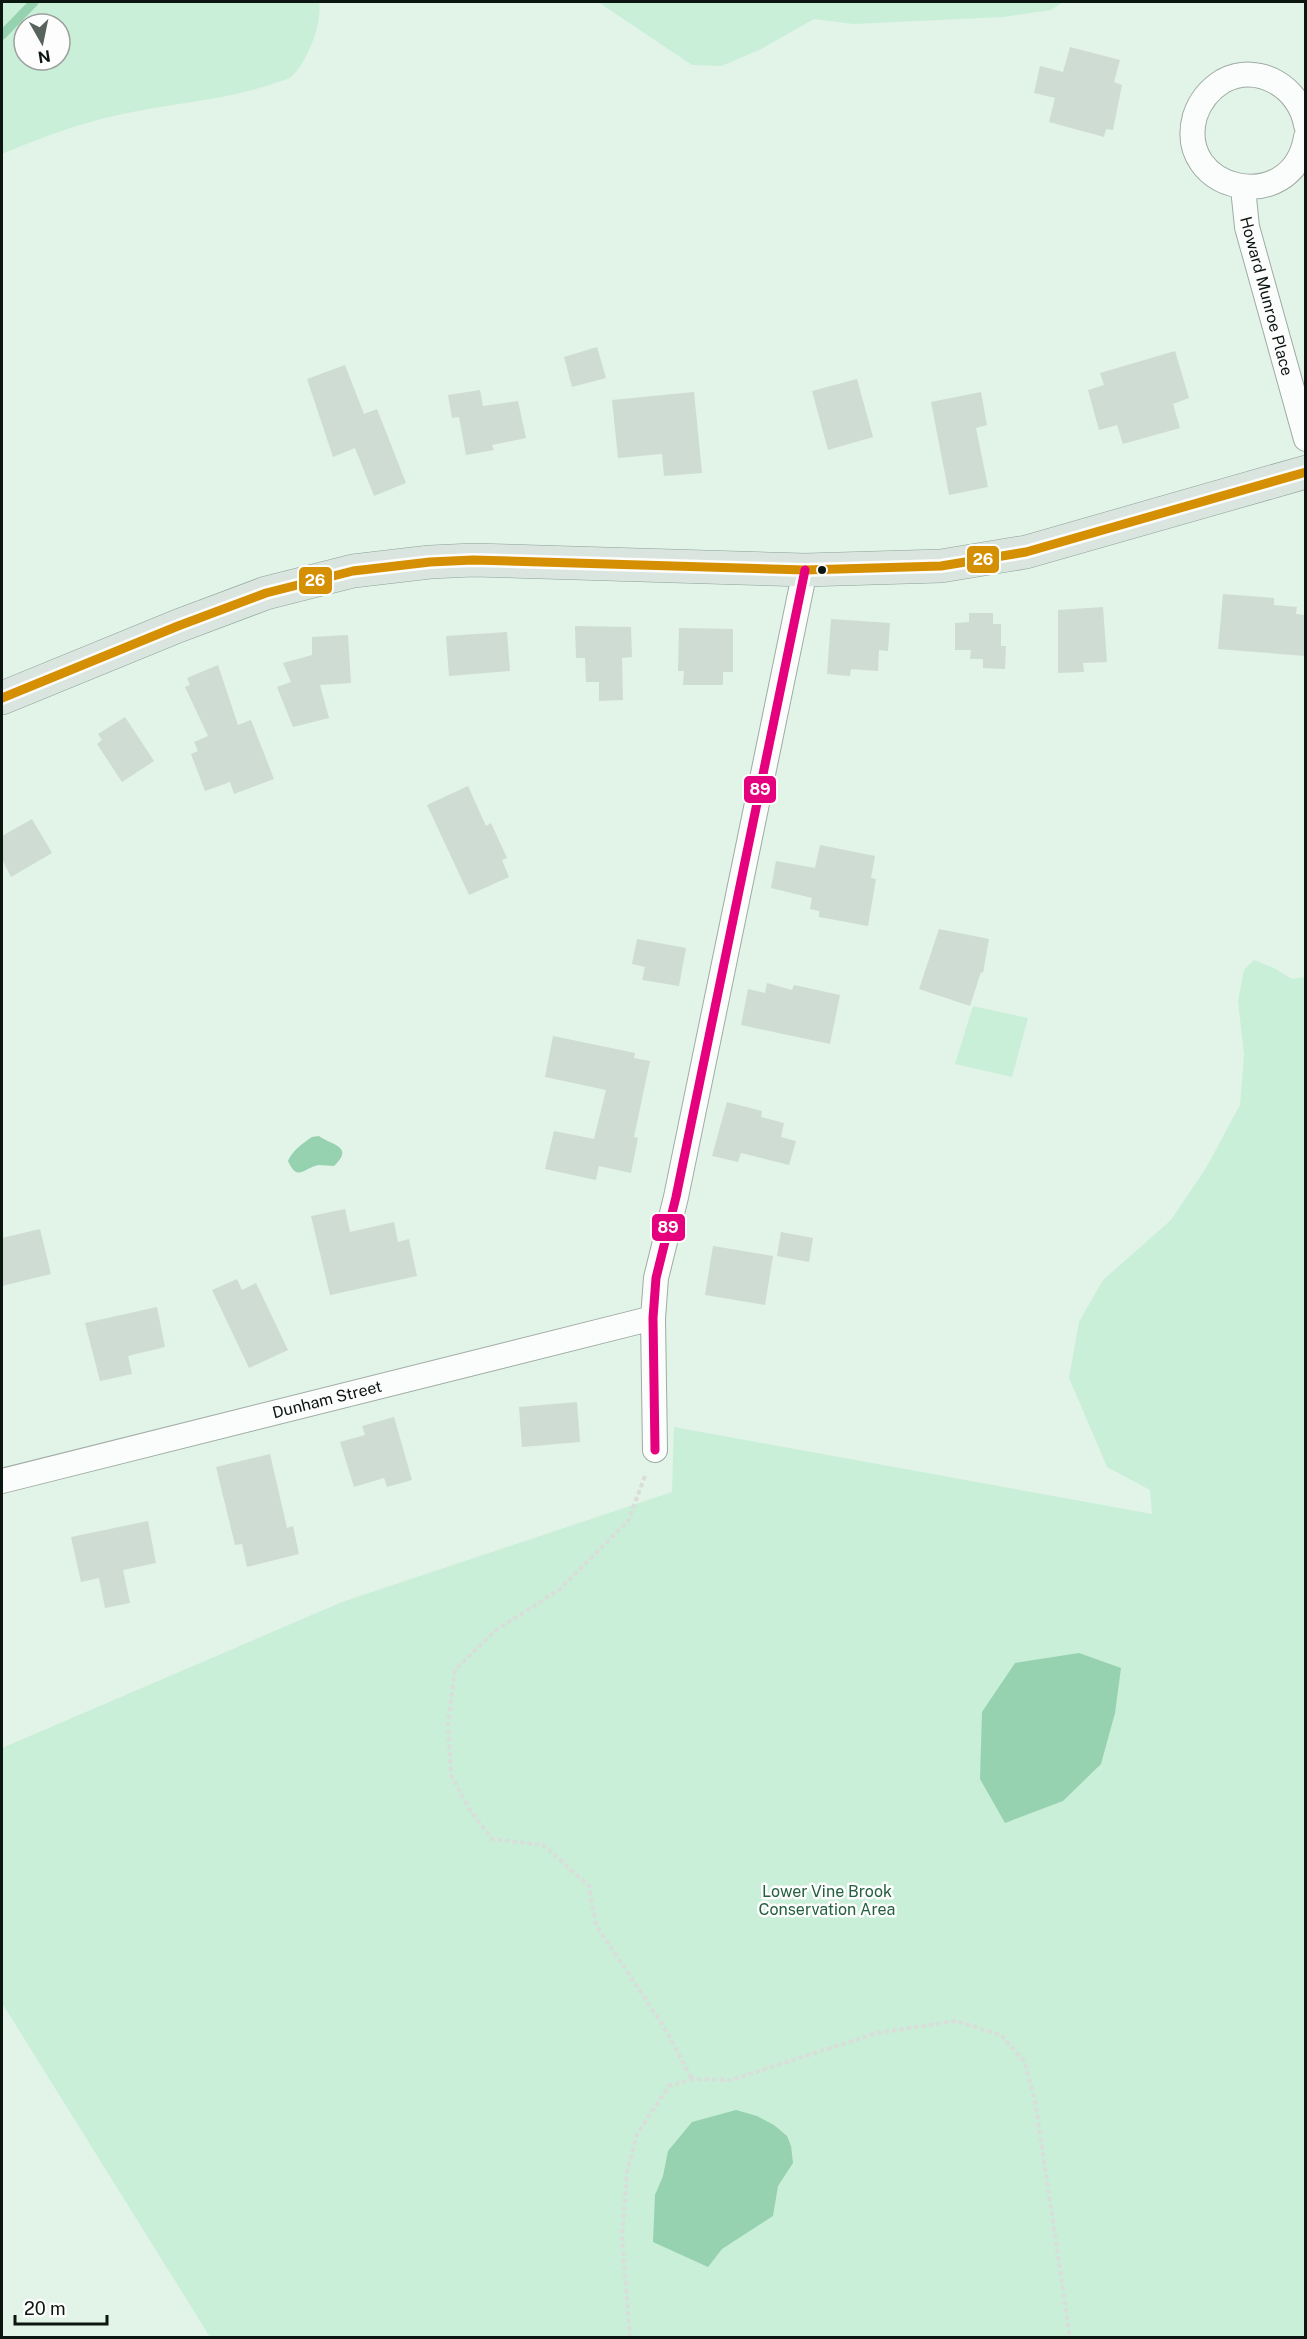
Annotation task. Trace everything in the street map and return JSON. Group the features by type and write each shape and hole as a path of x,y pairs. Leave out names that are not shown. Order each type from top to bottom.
{"main road":[{"path":"2,698 178,626 266,593 353,571 430,562 473,560 805,570 941,566 1026,552 1305,472"}],"street":[{"path":"1305,125 1298,101 1287,89 1275,81 1260,76 1244,75 1229,79 1216,86 1205,96 1197,109 1193,124 1193,138 1204,166 1215,177 1243,188 1274,183 1287,174 1298,162 1304,148 1305,138"},
{"name":"Howard Munroe Place","path":"1243,188 1247,227 1305,439"},
{"path":"655,1450 653,1318 656,1278 676,1197 805,570"},
{"name":"Dunham Street","path":"2,1481 653,1318"}],"path":[{"path":"655,1450 628,1521 560,1589 496,1630 455,1670 448,1724 451,1774 470,1810 492,1839 543,1845 589,1886 596,1925 664,2027 692,2079"},
{"path":"630,2337 622,2236 627,2172 637,2134 669,2086 692,2079 731,2080 877,2033 956,2020 1001,2036 1024,2061 1035,2100 1071,2337"}],"green space":[{"path":"2,2 319,2 319,20 313,41 298,70 288,78 236,94 103,119 30,142 2,154"},
{"path":"598,2 1063,2 1051,10 1003,17 853,24 814,19 761,49 722,66 692,65"},
{"name":"Lower Vine Brook Conservation Area","path":"1254,960 1292,979 1305,977 1305,2337 210,2337 2,2003 2,1748 342,1602 672,1492 674,1427 1152,1514 1150,1490 1107,1467 1069,1378 1079,1322 1103,1280 1171,1220 1206,1168 1240,1105 1244,1055 1238,1001 1244,970"},
{"path":"973,1006 1028,1018 1012,1077 955,1064"}],"shaded area":[{"path":"319,1136 342,1150 340,1159 334,1166 319,1165 302,1172 295,1171 288,1161 292,1154 312,1137"},
{"path":"1079,1653 1121,1668 1115,1713 1101,1764 1063,1801 1005,1823 980,1779 982,1712 1015,1663"},
{"path":"736,2110 757,2116 774,2125 787,2136 793,2163 778,2186 773,2216 722,2249 708,2267 653,2242 655,2195 663,2176 668,2151 692,2122"}],"building":[{"path":"1070,47 1120,60 1114,82 1122,85 1113,130 1106,129 1104,137 1049,122 1055,98 1034,93 1040,66 1063,72"},
{"path":"597,347 606,378 572,387 564,357"},
{"path":"1175,351 1189,398 1173,404 1180,428 1123,444 1117,425 1099,430 1088,390 1104,385 1100,373"},
{"path":"345,365 364,414 377,409 406,483 374,496 355,448 333,457 307,379"},
{"path":"857,379 873,437 828,450 812,391"},
{"path":"480,390 483,406 518,401 526,438 492,445 494,450 466,455 459,417 452,418 448,395"},
{"path":"694,392 702,473 664,476 662,454 618,458 612,400"},
{"path":"981,392 987,425 976,428 988,487 949,495 931,402"},
{"path":"1223,594 1274,598 1274,605 1297,607 1296,614 1305,615 1305,656 1218,649"},
{"path":"1103,607 1107,662 1083,663 1084,672 1058,673 1058,610"},
{"path":"969,613 993,613 993,624 1001,624 1001,646 1006,646 1005,669 983,668 983,659 970,659 971,650 955,650 955,623 969,622"},
{"path":"831,619 890,623 888,651 879,650 878,671 851,669 850,676 827,674"},
{"path":"575,626 631,627 632,657 622,658 623,700 599,701 599,682 586,682 585,658 576,658"},
{"path":"679,628 733,629 733,672 723,672 723,685 683,685 684,671 678,671"},
{"path":"507,632 510,671 449,676 446,636"},
{"path":"348,635 351,683 320,685 329,718 293,727 277,687 291,682 283,663 312,655 312,637"},
{"path":"218,665 238,725 251,720 274,779 234,794 230,782 205,791 191,754 198,751 194,742 208,736 185,687 190,685 187,678"},
{"path":"125,717 154,761 122,782 97,744 102,740 98,734"},
{"path":"468,786 486,826 491,823 507,858 502,860 509,877 469,895 427,805"},
{"path":"32,819 52,853 11,877 2,859 2,836"},
{"path":"820,845 875,856 871,878 876,879 868,926 819,917 819,911 810,909 812,898 771,888 776,861 815,868"},
{"path":"939,929 989,939 983,973 981,972 970,1006 919,989"},
{"path":"637,939 686,948 679,986 642,980 645,967 632,964"},
{"path":"767,983 792,990 794,985 840,995 830,1044 741,1025 748,989 765,993"},
{"path":"553,1036 635,1053 634,1058 650,1061 634,1137 638,1138 631,1173 599,1166 596,1180 545,1169 554,1131 594,1139 606,1090 545,1077"},
{"path":"727,1102 762,1111 761,1117 784,1123 781,1137 796,1141 789,1165 741,1153 738,1162 712,1156"},
{"path":"345,1209 350,1232 394,1222 398,1242 409,1239 417,1276 330,1295 311,1216"},
{"path":"40,1229 51,1274 2,1286 2,1238"},
{"path":"781,1232 813,1238 809,1262 777,1256"},
{"path":"713,1246 773,1256 765,1305 705,1295"},
{"path":"237,1279 242,1290 256,1283 288,1350 249,1368 212,1290"},
{"path":"157,1307 165,1347 128,1356 132,1374 100,1381 85,1323"},
{"path":"577,1402 580,1442 522,1447 519,1407"},
{"path":"394,1417 412,1480 387,1487 384,1478 354,1487 340,1442 365,1435 362,1426"},
{"path":"270,1454 287,1528 293,1526 299,1554 247,1567 242,1544 235,1545 216,1467"},
{"path":"148,1521 156,1563 123,1570 130,1603 105,1608 99,1578 81,1582 71,1537"}],"waterway":[{"path":"2,35 34,2"}],"transit line":[{"name":"26","path":"2,698 178,626 266,593 353,571 430,562 473,560 805,570 941,566 1026,552 1306,472"},
{"name":"89","path":"655,1450 653,1318 656,1278 676,1197 805,570"}]}
